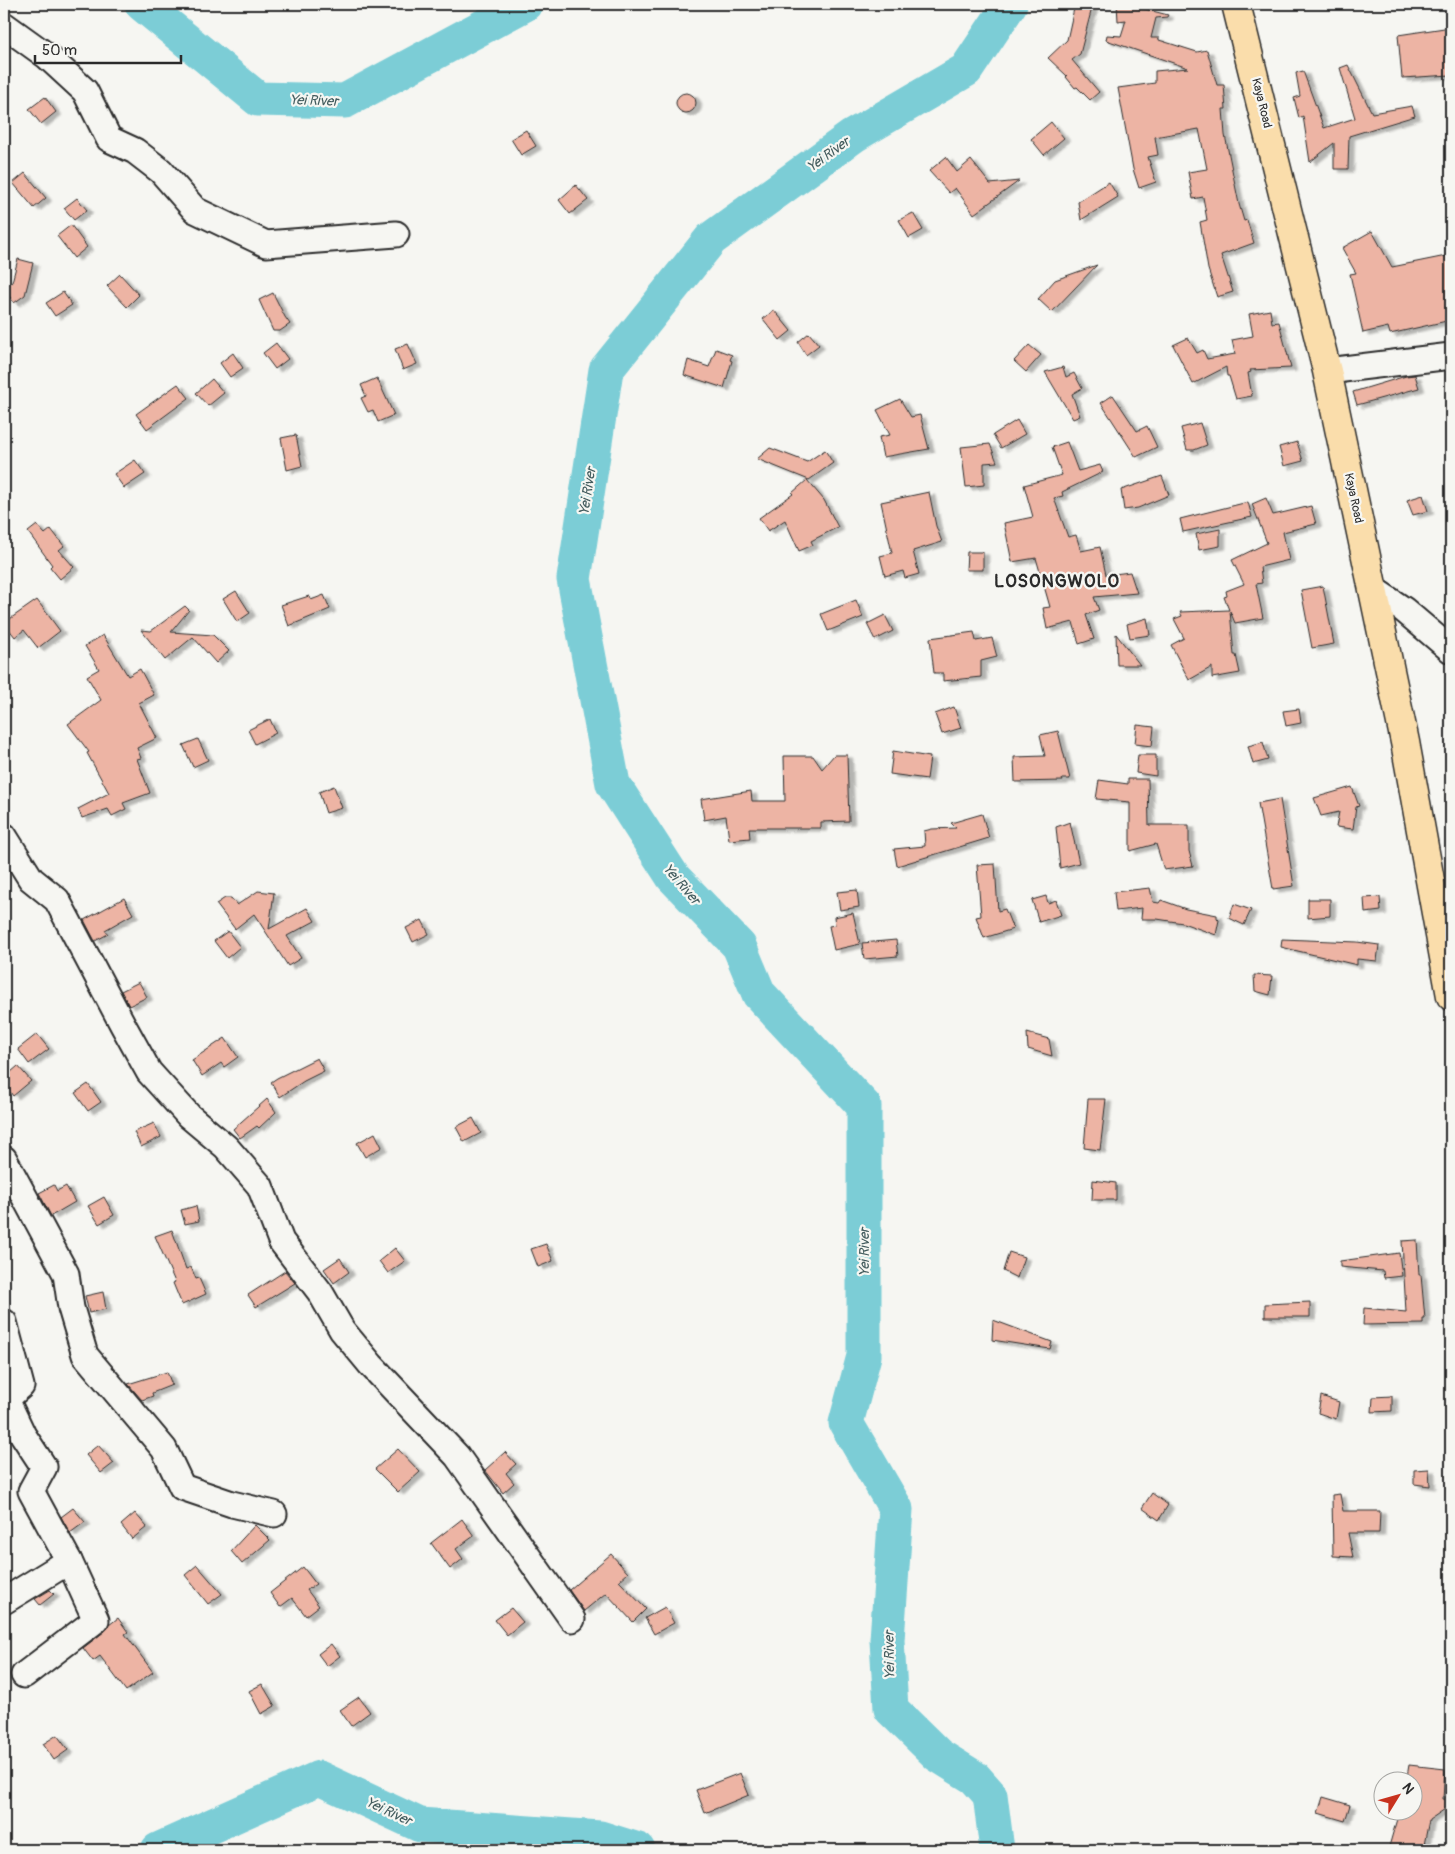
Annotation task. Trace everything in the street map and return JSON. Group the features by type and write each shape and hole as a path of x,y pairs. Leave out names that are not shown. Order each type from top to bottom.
{"main road":[{"name":"Kaya Road","path":"1236,4 1328,372 1407,751 1451,996"}],"street":[{"path":"4,25 47,56 85,91 109,139 135,151 160,171 195,210 266,244 396,234"},
{"path":"1328,372 1451,356"},
{"path":"1373,589 1404,610 1451,650"},
{"path":"4,836 30,879 57,900 150,1072 189,1116 226,1147 260,1186 282,1241 320,1292 342,1330 371,1365 457,1456 572,1618"},
{"path":"5,1167 66,1274 71,1308 85,1355 164,1449 182,1486 232,1504 274,1514"},
{"path":"4,1322 21,1386 6,1399 23,1435 44,1467 31,1490 70,1561 96,1620 24,1675"},
{"path":"4,1601 70,1561"}],"building":[{"path":"1075,4 1093,4 1080,54 1072,60 1099,92 1090,100 1077,87 1075,88 1067,76 1048,58 1067,40"},
{"path":"1117,4 1137,4 1137,7 1168,15 1167,17 1156,18 1151,38 1159,38 1159,40 1197,52 1207,50 1217,85 1224,85 1226,109 1223,109 1225,135 1239,204 1244,221 1247,220 1254,243 1221,255 1233,292 1217,297 1208,269 1200,222 1207,220 1203,197 1193,199 1188,172 1207,169 1199,129 1155,137 1158,155 1148,157 1156,182 1139,188 1133,169 1118,88 1155,83 1155,71 1188,68 1106,40 1107,35 1121,36 1126,20 1118,21"},
{"path":"1451,27 1451,75 1402,78 1398,35"},
{"path":"1348,65 1372,113 1412,106 1415,116 1349,136 1348,169 1334,169 1334,143 1310,162 1303,116 1299,118 1294,98 1300,96 1296,73 1303,71 1324,128 1355,118 1340,68"},
{"path":"686,93 693,96 696,103 693,110 686,113 679,110 676,103 679,96"},
{"path":"45,97 56,112 41,124 29,109"},
{"path":"1051,122 1064,138 1044,155 1031,139"},
{"path":"526,130 536,146 521,155 511,139"},
{"path":"946,157 957,172 971,160 990,184 1019,181 974,214 955,188 949,193 929,171"},
{"path":"25,173 46,198 34,208 13,183"},
{"path":"1109,182 1118,197 1081,220 1078,202"},
{"path":"576,185 588,200 570,214 559,200"},
{"path":"77,198 87,210 74,220 64,208"},
{"path":"913,213 923,230 909,238 899,220"},
{"path":"71,225 87,247 74,258 57,236"},
{"path":"1372,231 1392,267 1451,255 1451,320 1390,334 1388,327 1363,333 1350,274 1356,273 1342,248"},
{"path":"18,259 33,263 25,295 14,303 4,289 12,282"},
{"path":"1097,265 1052,312 1038,299 1055,280"},
{"path":"120,274 139,295 127,307 107,286"},
{"path":"63,292 72,305 55,316 46,303"},
{"path":"273,293 290,324 280,331 273,331 259,300"},
{"path":"774,310 791,331 780,340 763,319"},
{"path":"1270,310 1272,323 1279,322 1291,368 1250,370 1251,372 1248,373 1252,396 1236,399 1229,376 1227,376 1226,367 1193,384 1173,345 1188,338 1197,353 1203,350 1207,359 1235,354 1232,340 1253,336 1249,314"},
{"path":"809,333 819,345 806,355 798,342"},
{"path":"276,343 288,359 275,369 263,353"},
{"path":"408,344 417,364 403,370 395,349"},
{"path":"1029,345 1041,355 1026,372 1014,361"},
{"path":"716,349 732,355 724,388 684,375 688,360 709,367"},
{"path":"233,353 243,368 230,377 220,363"},
{"path":"1063,367 1066,377 1074,373 1082,388 1072,394 1080,416 1073,419 1045,372"},
{"path":"1415,375 1419,388 1357,405 1353,392"},
{"path":"377,378 394,415 378,422 373,410 368,412 361,398 366,396 361,385"},
{"path":"212,379 224,393 208,406 196,393"},
{"path":"178,384 189,398 147,429 136,414"},
{"path":"1113,395 1137,431 1147,426 1157,447 1136,457 1101,403"},
{"path":"900,399 911,417 920,415 929,449 883,457 879,437 890,435 877,410"},
{"path":"1017,420 1025,434 1001,448 993,435"},
{"path":"1200,423 1207,445 1194,450 1187,450 1181,428"},
{"path":"296,435 302,466 287,470 281,438"},
{"path":"1067,442 1078,471 1100,465 1103,472 1062,492 1063,496 1054,498 1068,537 1076,535 1081,551 1100,547 1106,575 1130,572 1137,593 1094,597 1099,610 1086,615 1094,639 1079,644 1073,622 1047,629 1043,608 1050,607 1036,558 1012,562 1004,523 1033,517 1024,485 1062,475 1052,447"},
{"path":"1297,442 1303,461 1284,466 1279,447"},
{"path":"990,444 997,462 984,463 984,485 966,487 961,447"},
{"path":"770,448 807,462 825,450 833,463 809,480 757,459"},
{"path":"135,460 145,474 124,488 114,474"},
{"path":"1162,476 1169,495 1138,508 1124,510 1121,490"},
{"path":"807,480 824,500 838,527 811,541 813,545 799,551 785,520 768,531 759,518 793,494"},
{"path":"929,492 936,526 942,542 913,551 919,574 905,578 903,571 885,576 880,556 892,553 881,502"},
{"path":"1423,495 1428,511 1413,515 1407,500"},
{"path":"1266,498 1273,515 1311,506 1316,524 1283,532 1289,560 1260,567 1262,583 1256,584 1263,618 1235,623 1230,611 1234,655 1236,655 1240,673 1212,678 1212,667 1189,680 1171,645 1184,638 1174,619 1182,616 1180,612 1229,610 1224,597 1227,596 1226,591 1244,584 1232,560 1267,543 1252,504"},
{"path":"1248,502 1252,517 1183,532 1180,519"},
{"path":"37,525 45,534 51,529 64,546 59,550 74,567 60,579 50,567 52,565 28,532"},
{"path":"1220,529 1220,546 1199,550 1196,534"},
{"path":"967,552 983,552 983,570 966,570"},
{"path":"1323,586 1334,644 1312,648 1301,590"},
{"path":"236,591 250,613 237,622 223,599"},
{"path":"324,595 330,609 289,626 281,605 309,596 311,600"},
{"path":"37,600 60,631 38,648 24,630 15,637 4,623"},
{"path":"856,600 863,617 828,631 821,614"},
{"path":"185,606 189,610 171,632 213,635 229,651 216,663 193,637 165,660 141,630 151,631"},
{"path":"885,615 893,631 875,640 867,624"},
{"path":"1147,618 1150,635 1130,638 1127,624"},
{"path":"974,632 976,641 992,638 997,657 981,661 981,677 943,681 943,673 934,673 930,638"},
{"path":"1116,634 1140,665 1117,665"},
{"path":"103,635 128,676 140,669 154,695 139,703 157,738 137,748 141,758 137,759 150,793 123,803 126,809 112,816 108,809 82,818 78,809 109,793 87,753 89,752 68,724 101,700 87,676 99,669 85,646"},
{"path":"954,707 961,728 942,734 935,714"},
{"path":"1299,709 1301,723 1286,726 1283,711"},
{"path":"270,719 276,733 255,744 248,730"},
{"path":"1137,725 1154,727 1152,746 1135,744"},
{"path":"1058,731 1070,779 1062,779 1063,781 1015,782 1014,757 1045,756 1040,735"},
{"path":"198,739 208,760 193,767 183,745"},
{"path":"1263,742 1268,760 1253,764 1248,746"},
{"path":"893,751 930,757 927,779 890,774"},
{"path":"834,755 847,755 849,821 821,822 821,828 749,828 750,838 729,840 726,816 704,820 701,799 751,791 752,801 785,801 784,756 813,756 822,769"},
{"path":"1138,755 1156,755 1156,776 1136,773"},
{"path":"1128,779 1148,779 1149,825 1189,825 1189,851 1193,866 1164,870 1156,844 1130,851 1130,802 1096,799 1099,780 1128,784"},
{"path":"334,786 342,808 326,813 319,792"},
{"path":"1352,787 1359,806 1356,807 1353,829 1336,827 1339,812 1321,816 1314,798"},
{"path":"1280,799 1294,886 1273,889 1258,803"},
{"path":"982,814 989,838 897,866 894,849 925,846 924,831 956,828 951,823"},
{"path":"1070,822 1079,863 1060,868 1056,827"},
{"path":"995,864 998,911 1005,909 1013,929 984,938 976,917 981,916 977,865"},
{"path":"1150,888 1153,902 1159,903 1161,900 1186,909 1217,915 1219,920 1216,935 1183,923 1157,919 1141,919 1142,908 1116,911 1114,892"},
{"path":"857,890 859,907 840,910 837,892"},
{"path":"258,891 274,893 269,929 307,908 315,921 287,936 301,958 288,966 254,914 235,929 216,904 225,898 231,898 237,905"},
{"path":"1046,896 1048,903 1056,900 1061,915 1039,922 1032,900"},
{"path":"1380,897 1381,911 1365,913 1364,898"},
{"path":"124,898 133,914 105,930 108,934 95,941 84,920"},
{"path":"1308,899 1330,899 1330,916 1308,918"},
{"path":"1234,904 1251,910 1244,925 1229,918"},
{"path":"853,913 860,944 834,950 829,926 835,925 834,917"},
{"path":"422,920 429,934 413,942 406,928"},
{"path":"228,931 240,947 227,958 214,941"},
{"path":"1282,939 1357,942 1379,945 1377,961 1357,959 1357,965 1281,947"},
{"path":"896,940 898,956 864,959 862,943"},
{"path":"1254,975 1272,976 1270,995 1255,991"},
{"path":"139,982 147,997 129,1006 121,991"},
{"path":"1027,1033 1049,1039 1052,1056 1028,1049"},
{"path":"37,1034 49,1049 29,1064 18,1049"},
{"path":"225,1038 238,1057 224,1067 221,1063 202,1076 192,1060"},
{"path":"317,1058 324,1071 304,1081 280,1097 271,1082"},
{"path":"18,1066 31,1081 13,1096 4,1084 4,1078"},
{"path":"88,1084 101,1102 88,1111 75,1093"},
{"path":"267,1099 276,1112 259,1128 257,1126 240,1138 233,1129"},
{"path":"1088,1099 1106,1099 1100,1150 1084,1148"},
{"path":"473,1118 481,1133 464,1142 456,1127"},
{"path":"154,1123 161,1137 141,1147 134,1132"},
{"path":"375,1133 382,1147 365,1157 357,1143"},
{"path":"1093,1180 1116,1183 1116,1200 1092,1200"},
{"path":"54,1185 57,1191 66,1186 75,1202 51,1216 39,1193"},
{"path":"104,1197 114,1215 99,1224 88,1206"},
{"path":"196,1206 199,1221 185,1224 181,1210"},
{"path":"172,1230 186,1269 191,1267 196,1279 199,1278 206,1294 182,1305 173,1283 175,1282 155,1236"},
{"path":"1417,1240 1419,1275 1421,1275 1425,1319 1423,1319 1423,1324 1363,1325 1364,1308 1406,1312 1402,1241"},
{"path":"546,1244 553,1261 538,1267 531,1249"},
{"path":"395,1248 405,1261 388,1273 379,1261"},
{"path":"1009,1252 1024,1257 1017,1278 1003,1271"},
{"path":"1399,1253 1402,1276 1384,1278 1383,1271 1340,1267 1340,1261"},
{"path":"340,1258 349,1272 334,1283 324,1269"},
{"path":"285,1271 295,1283 256,1307 248,1295"},
{"path":"103,1292 106,1309 89,1313 85,1296"},
{"path":"1310,1302 1310,1317 1265,1317 1265,1304"},
{"path":"993,1320 1052,1342 1050,1349 992,1340"},
{"path":"167,1372 172,1385 152,1393 153,1396 142,1400 128,1384"},
{"path":"1321,1396 1339,1402 1336,1419 1318,1413"},
{"path":"1392,1396 1392,1411 1372,1412 1373,1397"},
{"path":"98,1445 114,1463 101,1473 86,1455"},
{"path":"398,1449 420,1472 398,1492 375,1469"},
{"path":"505,1452 516,1464 506,1473 514,1483 503,1493 485,1470"},
{"path":"1429,1469 1430,1486 1414,1484 1414,1470"},
{"path":"1152,1493 1168,1505 1159,1520 1142,1508"},
{"path":"1340,1494 1343,1511 1380,1511 1379,1533 1348,1533 1353,1557 1333,1556 1332,1495"},
{"path":"73,1508 85,1522 70,1533 61,1517"},
{"path":"135,1513 147,1527 132,1539 121,1525"},
{"path":"462,1519 474,1536 456,1549 463,1559 450,1569 431,1543"},
{"path":"255,1525 270,1540 242,1564 231,1551"},
{"path":"611,1554 628,1573 619,1581 646,1609 633,1622 606,1593 584,1611 569,1590"},
{"path":"197,1565 222,1594 208,1604 185,1575"},
{"path":"303,1567 316,1584 307,1590 319,1606 306,1616 292,1598 280,1607 270,1593"},
{"path":"50,1590 54,1594 40,1605 35,1599"},
{"path":"665,1607 674,1623 654,1634 645,1618"},
{"path":"511,1608 523,1622 507,1635 495,1620"},
{"path":"118,1618 128,1632 125,1634 153,1672 126,1691 100,1656 93,1661 83,1648"},
{"path":"331,1644 340,1656 327,1666 318,1654"},
{"path":"262,1684 275,1706 261,1714 249,1691"},
{"path":"359,1697 370,1712 351,1726 340,1710"},
{"path":"57,1735 68,1750 54,1760 43,1744"},
{"path":"1409,1765 1445,1769 1443,1799 1451,1800 1451,1805 1429,1820 1423,1850 1388,1850 1396,1822 1422,1822 1422,1772 1408,1772"},
{"path":"740,1773 749,1795 705,1813 696,1790"},
{"path":"1323,1797 1350,1805 1345,1821 1318,1813"}],"waterway":[{"name":"Yei River","path":"142,4 258,99 345,101 525,4"},
{"name":"Yei River","path":"997,1850 990,1795 975,1778 938,1755 891,1709 887,1640 896,1509 846,1423 864,1356 864,1106 759,994 739,946 673,877 613,784 574,579 606,370 711,239 853,136 966,70 1010,4"},
{"name":"Yei River","path":"158,1850 319,1778 420,1825 600,1838 638,1850"}],"district":[{"name":"LOSONGWOLO","path":"1057,581"}]}
